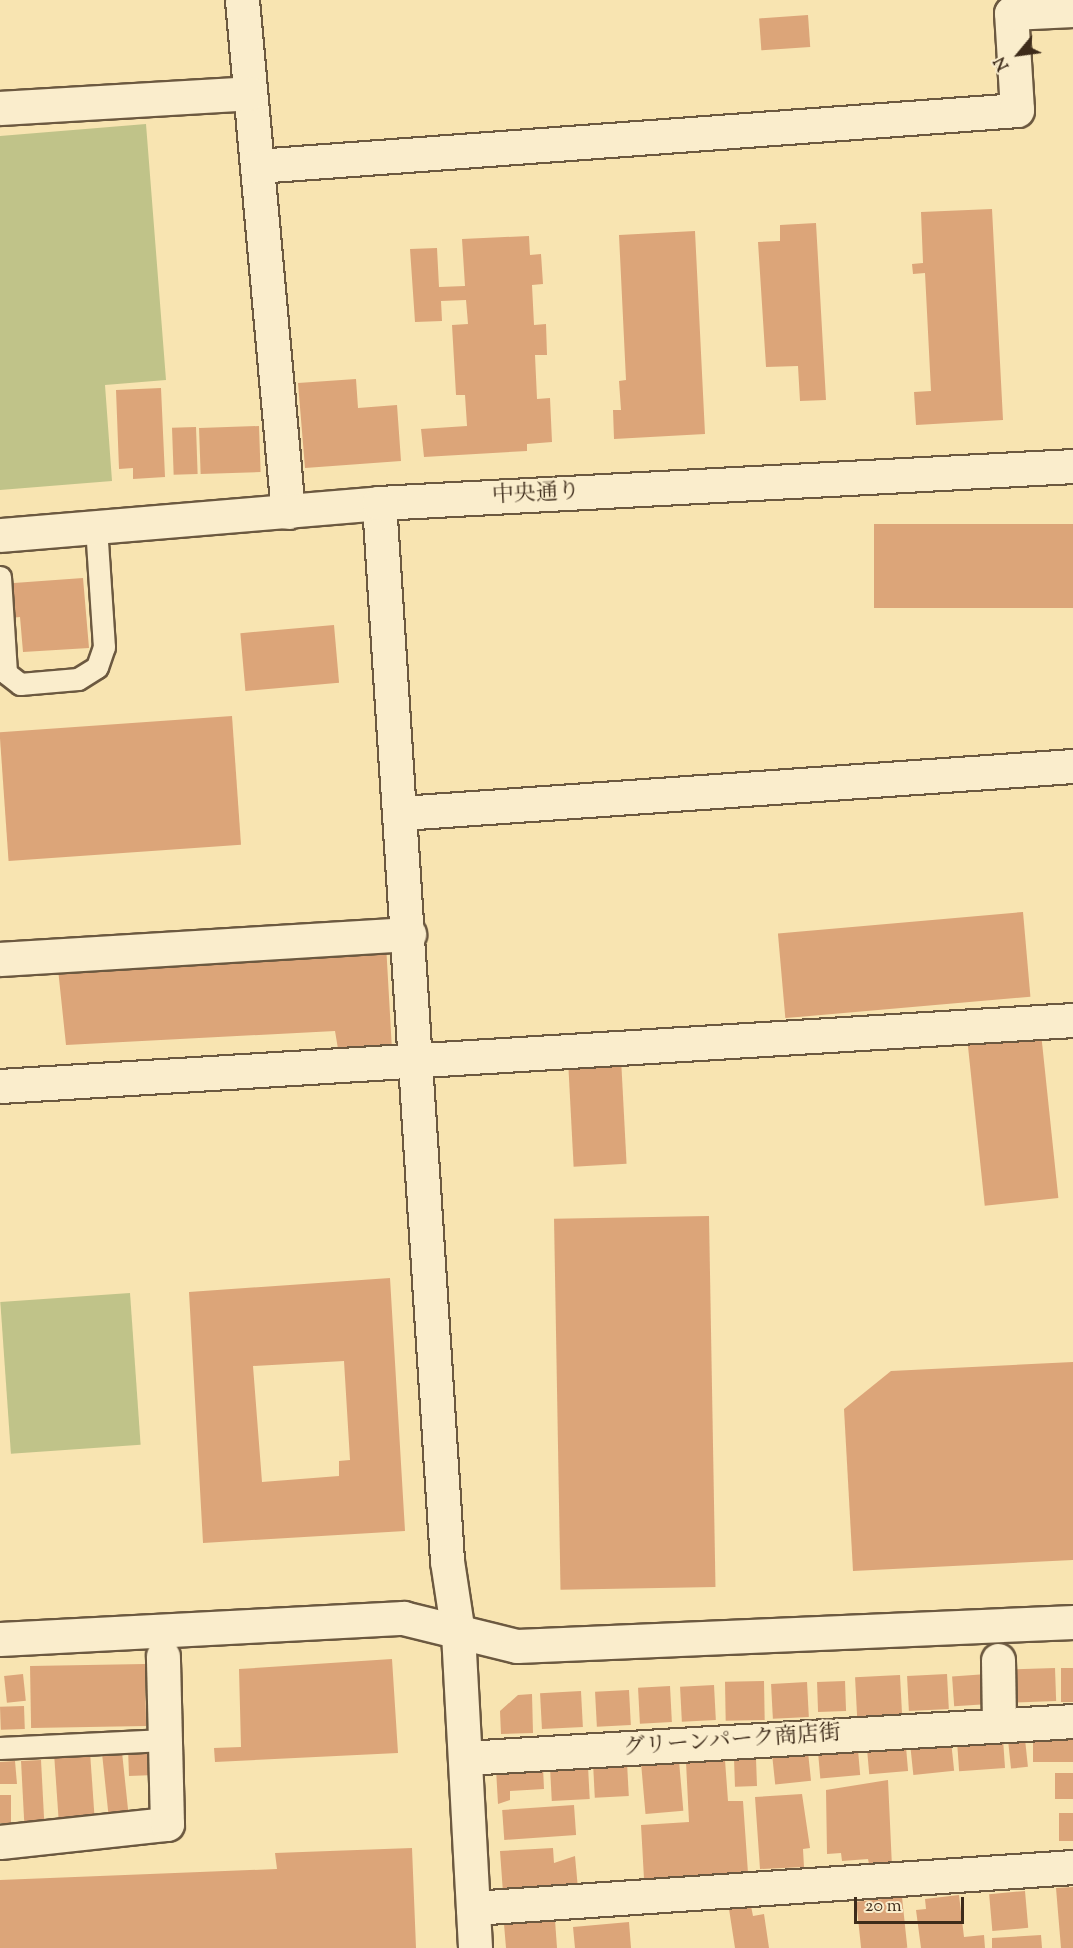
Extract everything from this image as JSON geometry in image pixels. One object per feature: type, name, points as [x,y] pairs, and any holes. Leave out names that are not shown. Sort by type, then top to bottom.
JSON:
[{"type":"street","points":[[242,0],[288,512]]},
{"type":"street","points":[[257,166],[1017,110],[1011,13],[1073,10]]},
{"type":"street","points":[[0,108],[250,93]]},
{"type":"street","name":"中央通り","points":[[0,535],[378,503],[1073,466]]},
{"type":"street","points":[[378,503],[402,813],[447,1561],[458,1633],[475,1948]]},
{"type":"street","points":[[402,813],[1073,766]]},
{"type":"street","points":[[0,959],[409,934]]},
{"type":"street","points":[[0,1086],[1073,1020]]},
{"type":"street","points":[[0,1640],[403,1618],[517,1646],[1073,1622]]},
{"type":"street","points":[[0,1842],[167,1824],[163,1656]]},
{"type":"street","points":[[998,1660],[999,1725]]},
{"type":"street","name":"グリーンパーク商店街","points":[[465,1758],[1073,1720]]},
{"type":"street","points":[[473,1908],[1073,1868]]},
{"type":"lane","points":[[0,577],[6,674],[20,684],[78,679],[97,667],[104,647],[96,528]]},
{"type":"lane","points":[[0,1748],[165,1740]]},
{"type":"green space","points":[[146,124],[166,380],[105,385],[112,481],[0,490],[0,136]]},
{"type":"green space","points":[[130,1293],[141,1445],[11,1454],[0,1302]]},
{"type":"building","points":[[808,15],[810,47],[761,50],[759,18]]},
{"type":"building","points":[[992,209],[1003,420],[916,425],[914,392],[931,391],[925,273],[913,274],[912,264],[923,263],[921,212]]},
{"type":"building","points":[[816,223],[826,400],[800,401],[798,366],[766,367],[758,242],[780,241],[780,225]]},
{"type":"building","points":[[695,231],[705,434],[614,439],[613,410],[621,410],[619,381],[626,380],[619,235]]},
{"type":"building","points":[[529,236],[530,255],[541,254],[543,284],[532,285],[534,325],[546,324],[547,355],[535,355],[537,399],[550,398],[552,442],[527,444],[527,451],[424,457],[421,429],[467,426],[465,395],[456,395],[452,325],[468,324],[466,300],[441,301],[442,321],[415,322],[410,249],[437,248],[439,287],[465,286],[462,239]]},
{"type":"building","points":[[356,379],[358,408],[397,405],[401,461],[305,468],[298,383]]},
{"type":"building","points":[[161,388],[165,477],[133,479],[133,468],[119,469],[116,390]]},
{"type":"building","points":[[259,426],[261,472],[201,474],[199,428]]},
{"type":"building","points":[[196,427],[198,474],[174,475],[172,428]]},
{"type":"building","points":[[874,524],[1073,524],[1073,608],[874,608]]},
{"type":"building","points":[[83,578],[89,648],[23,652],[20,617],[0,619],[0,584]]},
{"type":"building","points":[[334,625],[339,683],[245,691],[240,633]]},
{"type":"building","points":[[232,716],[241,845],[9,861],[0,732]]},
{"type":"building","points":[[1023,912],[1030,997],[785,1018],[778,933]]},
{"type":"building","points":[[386,944],[392,1050],[339,1055],[335,1031],[66,1045],[58,969]]},
{"type":"building","points":[[1041,1033],[1058,1198],[985,1206],[967,1041]]},
{"type":"building","points":[[621,1058],[627,1164],[574,1167],[568,1061]]},
{"type":"building","points":[[709,1216],[715,1587],[560,1590],[554,1219]]},
{"type":"building","points":[[390,1278],[405,1531],[203,1543],[189,1292]],"holes":[[[344,1361],[350,1460],[339,1461],[339,1476],[262,1482],[253,1366]]]},
{"type":"building","points":[[1073,1362],[1073,1560],[853,1571],[844,1409],[891,1371]]},
{"type":"building","points":[[392,1659],[398,1753],[215,1762],[214,1748],[241,1747],[239,1669]]},
{"type":"building","points":[[145,1664],[146,1726],[31,1728],[30,1666]]},
{"type":"building","points":[[1055,1668],[1056,1701],[1012,1703],[1011,1670]]},
{"type":"building","points":[[1061,1668],[1073,1668],[1073,1702],[1061,1702]]},
{"type":"building","points":[[23,1674],[26,1701],[7,1703],[4,1676]]},
{"type":"building","points":[[947,1674],[949,1709],[909,1711],[907,1676]]},
{"type":"building","points":[[987,1674],[989,1704],[954,1706],[952,1676]]},
{"type":"building","points":[[900,1675],[902,1714],[857,1716],[855,1677]]},
{"type":"building","points":[[764,1681],[765,1720],[726,1721],[725,1682]]},
{"type":"building","points":[[845,1681],[846,1711],[818,1712],[817,1682]]},
{"type":"building","points":[[807,1682],[809,1717],[773,1719],[771,1684]]},
{"type":"building","points":[[714,1685],[716,1720],[682,1722],[680,1687]]},
{"type":"building","points":[[670,1686],[672,1722],[640,1724],[638,1688]]},
{"type":"building","points":[[629,1690],[631,1725],[597,1727],[595,1692]]},
{"type":"building","points":[[581,1691],[583,1727],[542,1729],[540,1693]]},
{"type":"building","points":[[532,1694],[533,1733],[501,1734],[500,1711],[518,1695]]},
{"type":"building","points":[[24,1706],[25,1729],[1,1730],[0,1707]]},
{"type":"building","points":[[1003,1739],[1005,1768],[959,1771],[957,1742]]},
{"type":"building","points":[[1025,1739],[1028,1767],[1011,1769],[1008,1741]]},
{"type":"building","points":[[1033,1740],[1073,1740],[1073,1762],[1033,1762]]},
{"type":"building","points":[[951,1741],[954,1771],[913,1775],[910,1745]]},
{"type":"building","points":[[154,1747],[155,1775],[129,1776],[128,1748]]},
{"type":"building","points":[[906,1747],[908,1771],[869,1774],[867,1750]]},
{"type":"building","points":[[858,1750],[860,1775],[820,1778],[818,1753]]},
{"type":"building","points":[[90,1752],[95,1817],[59,1819],[54,1755]]},
{"type":"building","points":[[122,1752],[128,1814],[109,1816],[102,1754]]},
{"type":"building","points":[[808,1752],[811,1781],[775,1785],[772,1756]]},
{"type":"building","points":[[756,1758],[757,1786],[735,1787],[734,1759]]},
{"type":"building","points":[[41,1760],[44,1821],[24,1822],[21,1761]]},
{"type":"building","points":[[725,1760],[728,1801],[743,1801],[748,1873],[644,1879],[641,1825],[689,1822],[686,1762]]},
{"type":"building","points":[[15,1761],[17,1784],[0,1784],[0,1762]]},
{"type":"building","points":[[679,1761],[683,1811],[646,1814],[641,1764]]},
{"type":"building","points":[[627,1762],[629,1796],[595,1798],[593,1764]]},
{"type":"building","points":[[588,1766],[590,1799],[552,1801],[550,1768]]},
{"type":"building","points":[[543,1767],[544,1789],[510,1791],[510,1800],[498,1804],[496,1769]]},
{"type":"building","points":[[1055,1773],[1073,1773],[1073,1799],[1055,1799]]},
{"type":"building","points":[[888,1780],[892,1867],[870,1869],[868,1859],[842,1861],[841,1853],[827,1854],[826,1790]]},
{"type":"building","points":[[802,1794],[810,1848],[803,1849],[804,1867],[760,1869],[755,1797]]},
{"type":"building","points":[[0,1795],[11,1795],[11,1823],[0,1823]]},
{"type":"building","points":[[574,1805],[576,1835],[504,1840],[502,1810]]},
{"type":"building","points":[[1059,1813],[1073,1813],[1073,1841],[1059,1841]]},
{"type":"building","points":[[412,1848],[416,1948],[0,1948],[0,1880],[277,1869],[275,1853]]},
{"type":"building","points":[[553,1848],[554,1863],[575,1856],[578,1889],[503,1893],[500,1851]]},
{"type":"building","points":[[1073,1887],[1073,1948],[1061,1948],[1056,1888]]},
{"type":"building","points":[[1025,1891],[1028,1928],[992,1931],[989,1894]]},
{"type":"building","points":[[959,1895],[964,1937],[984,1935],[985,1948],[921,1948],[916,1910],[926,1909],[925,1899]]},
{"type":"building","points":[[902,1897],[907,1948],[861,1948],[856,1902]]},
{"type":"building","points":[[751,1906],[753,1916],[764,1914],[769,1948],[735,1948],[729,1909]]},
{"type":"building","points":[[555,1920],[557,1948],[506,1948],[504,1924]]},
{"type":"building","points":[[629,1922],[631,1948],[575,1948],[573,1927]]},
{"type":"building","points":[[1041,1935],[1042,1948],[992,1948],[992,1938]]}]
